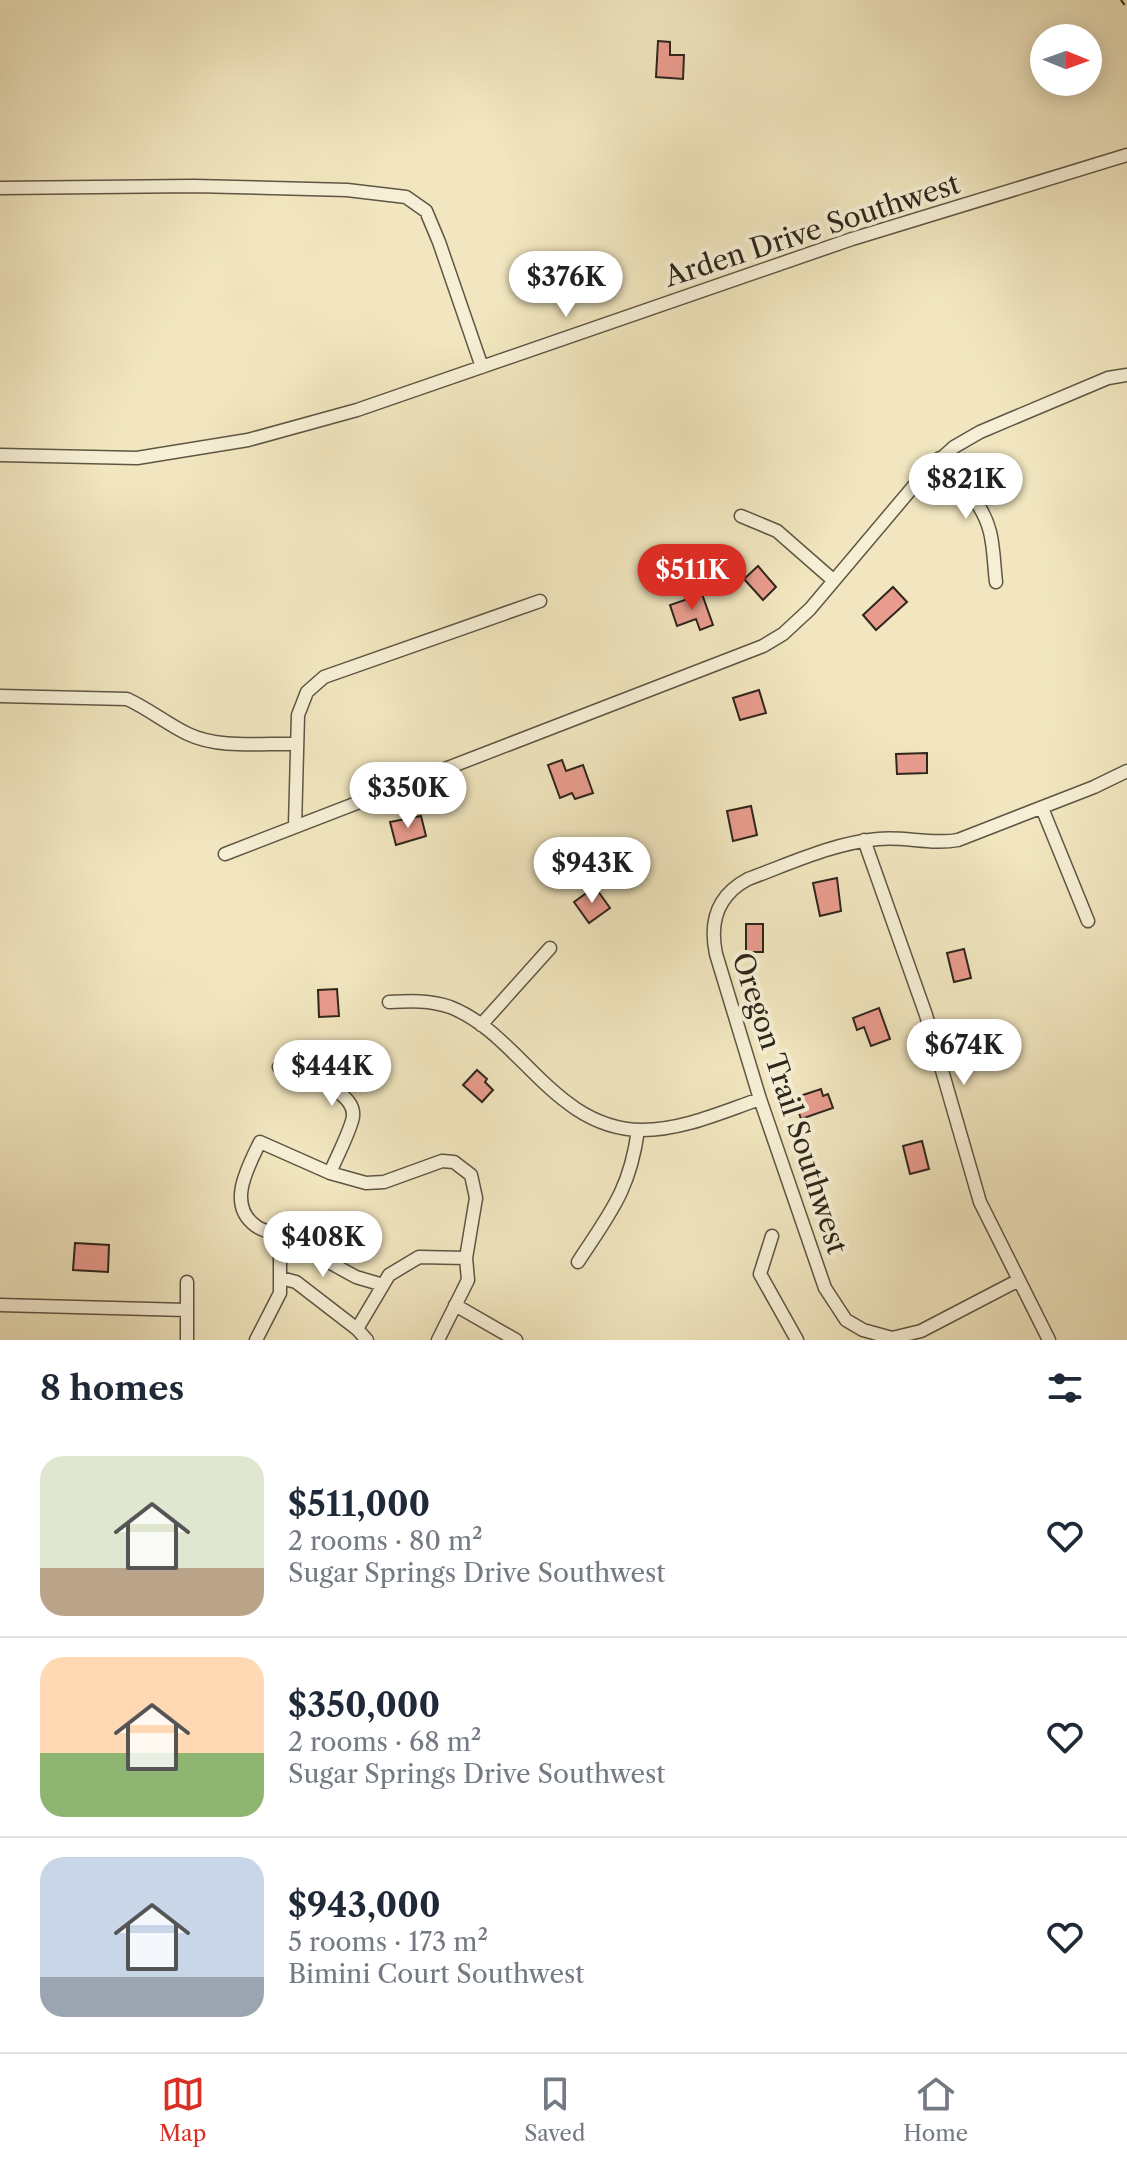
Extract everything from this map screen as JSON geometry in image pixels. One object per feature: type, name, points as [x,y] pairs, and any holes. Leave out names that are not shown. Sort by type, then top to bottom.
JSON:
[{"type":"street","name":"Arden Drive Southwest","points":[[0,455],[137,458],[248,440],[343,414],[852,239],[1127,155]]},
{"type":"street","points":[[0,188],[194,186],[347,190],[406,197],[426,211],[482,367]]},
{"type":"street","points":[[225,854],[739,657],[783,634],[810,609],[940,458],[964,439],[1108,378],[1127,375]]},
{"type":"street","points":[[940,458],[970,493],[986,519],[996,582]]},
{"type":"street","points":[[741,516],[777,531],[833,580]]},
{"type":"street","points":[[295,826],[298,715],[307,692],[324,677],[540,601]]},
{"type":"street","points":[[0,696],[127,699],[208,742],[296,744]]},
{"type":"street","name":"Oregon Trail Southwest","points":[[1019,1280],[921,1331],[892,1338],[863,1330],[846,1320],[825,1288],[760,1099],[716,954],[712,937],[715,915],[721,901],[734,886],[838,847],[881,838],[936,842],[958,840],[1127,771]]},
{"type":"street","points":[[1042,808],[1088,921]]},
{"type":"street","points":[[864,840],[926,1015],[974,1185],[1000,1246],[1049,1340]]},
{"type":"street","points":[[481,1025],[550,948]]},
{"type":"street","points":[[389,1002],[434,1003],[450,1007],[481,1025],[565,1102],[600,1119],[638,1130],[684,1125],[760,1099]]},
{"type":"street","points":[[279,1067],[341,1092],[354,1108],[353,1119],[330,1173]]},
{"type":"street","points":[[578,1262],[625,1187],[633,1165],[638,1130]]},
{"type":"street","points":[[383,1285],[356,1277],[280,1235],[257,1228],[245,1215],[241,1203],[244,1178],[260,1142],[330,1173],[366,1183],[384,1182],[442,1161],[454,1162],[471,1175],[476,1198],[466,1258],[468,1280],[438,1340]]},
{"type":"street","points":[[256,1340],[280,1293],[280,1235]]},
{"type":"street","points":[[772,1236],[760,1274],[797,1340]]},
{"type":"street","points":[[357,1329],[389,1275],[419,1257],[466,1258]]},
{"type":"street","points":[[281,1278],[296,1282],[367,1340]]},
{"type":"street","points":[[187,1282],[187,1340]]},
{"type":"street","points":[[0,1305],[187,1310]]},
{"type":"street","points":[[455,1305],[516,1340]]},
{"type":"path","points":[[1121,0],[1127,8]]},
{"type":"building","points":[[658,41],[670,42],[670,55],[684,55],[683,79],[656,77]]},
{"type":"building","points":[[758,566],[776,587],[763,600],[744,579]]},
{"type":"building","points":[[893,587],[907,602],[876,630],[863,615]]},
{"type":"building","points":[[702,594],[713,625],[700,630],[696,619],[677,626],[670,605]]},
{"type":"building","points":[[759,690],[766,713],[740,720],[733,698]]},
{"type":"building","points":[[927,753],[927,773],[897,774],[896,754]]},
{"type":"building","points":[[562,760],[566,771],[583,765],[593,793],[575,799],[572,793],[560,798],[548,765]]},
{"type":"building","points":[[751,806],[757,835],[733,841],[727,811]]},
{"type":"building","points":[[421,816],[426,836],[396,845],[390,822]]},
{"type":"building","points":[[837,878],[841,911],[820,916],[813,883]]},
{"type":"building","points":[[595,887],[610,908],[589,923],[574,902]]},
{"type":"building","points":[[746,924],[763,924],[763,952],[746,952]]},
{"type":"building","points":[[964,949],[971,978],[954,982],[947,953]]},
{"type":"building","points":[[337,989],[339,1016],[319,1017],[318,990]]},
{"type":"building","points":[[879,1008],[890,1039],[871,1046],[864,1027],[857,1030],[853,1018]]},
{"type":"building","points":[[477,1070],[493,1090],[482,1102],[463,1085]]},
{"type":"building","points":[[821,1089],[823,1096],[828,1094],[833,1108],[801,1119],[794,1098]]},
{"type":"building","points":[[922,1141],[929,1169],[910,1174],[903,1146]]},
{"type":"building","points":[[75,1243],[109,1245],[108,1272],[73,1270]]}]
